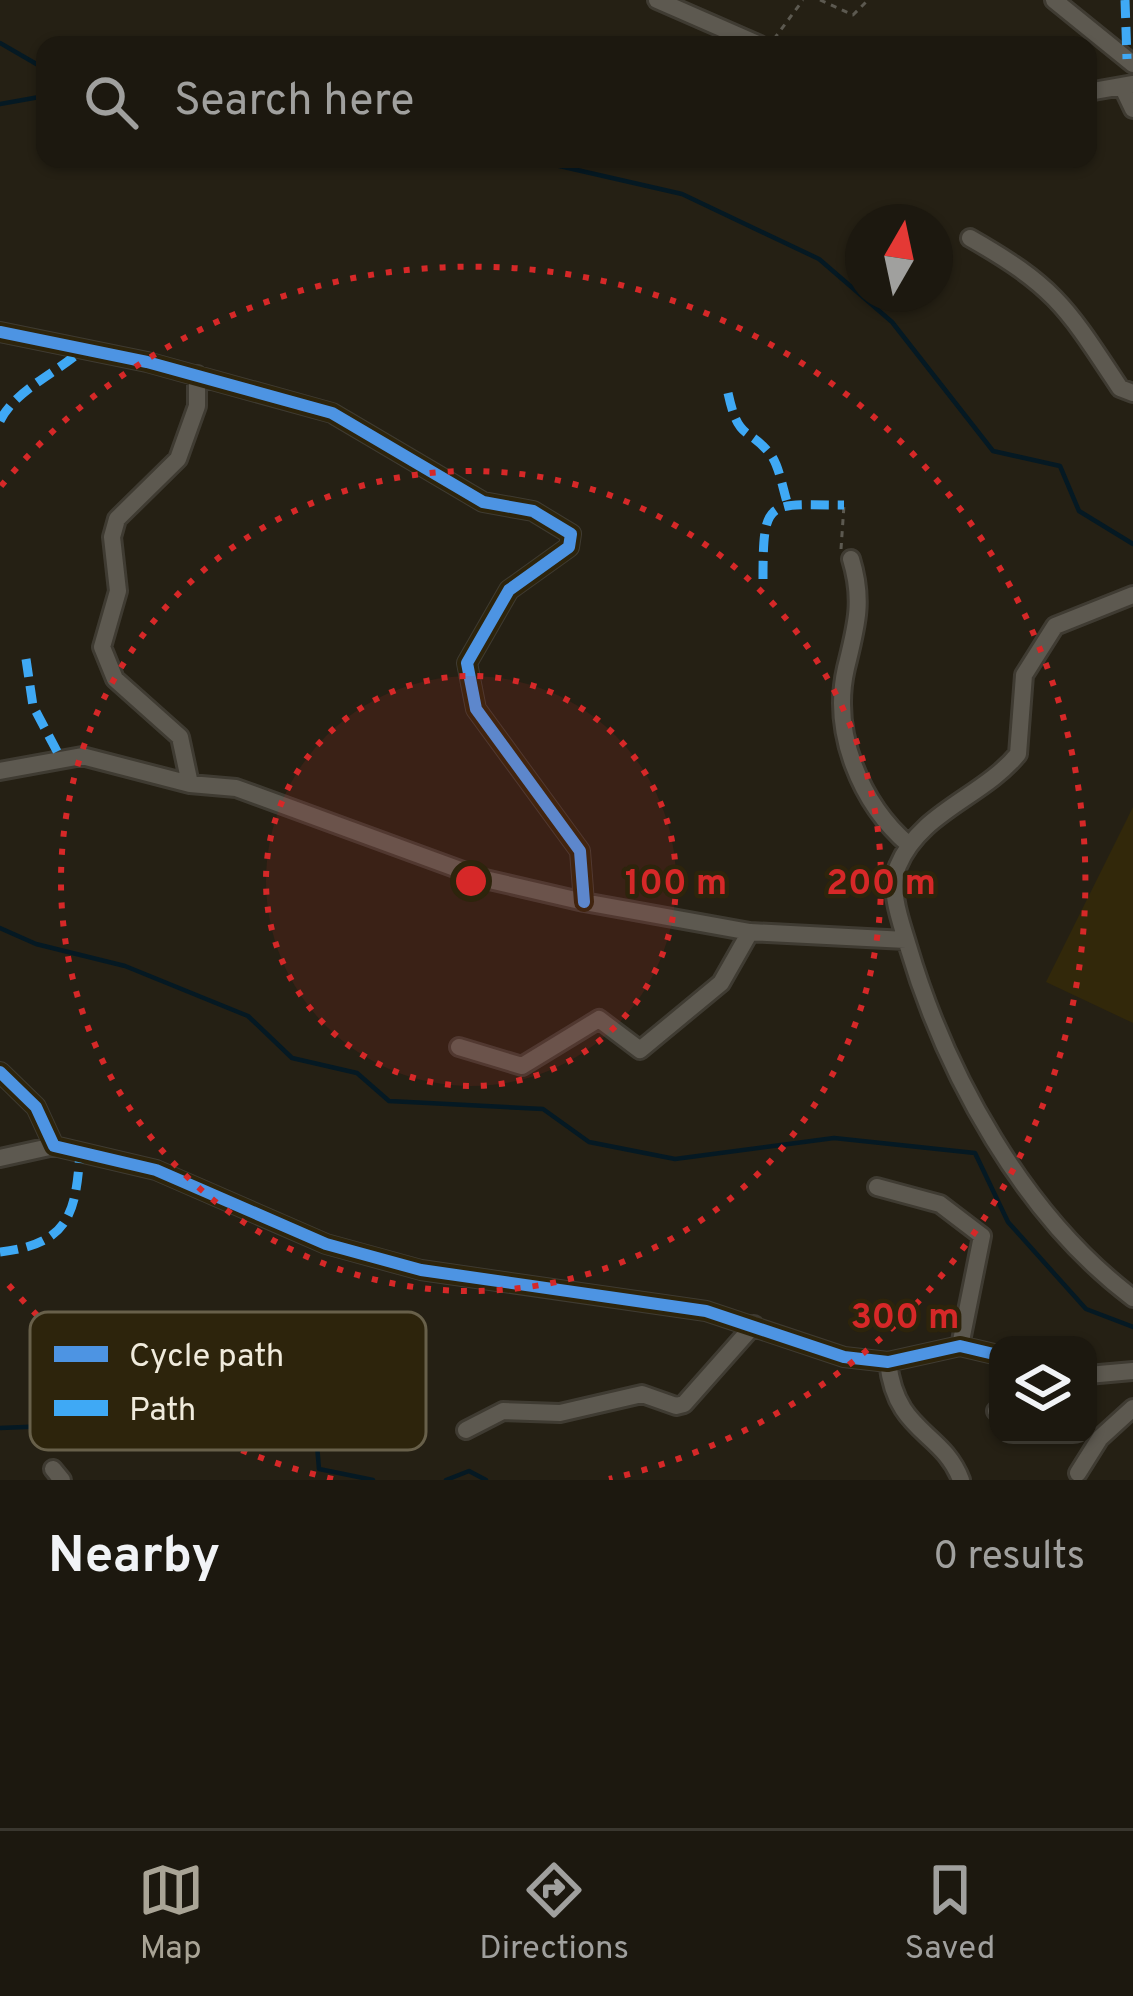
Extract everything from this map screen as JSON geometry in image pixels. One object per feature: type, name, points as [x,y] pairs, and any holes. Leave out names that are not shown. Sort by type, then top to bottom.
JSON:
[{"type":"street","points":[[657,0],[739,36]]},
{"type":"street","points":[[1054,0],[1133,64]]},
{"type":"street","points":[[1097,91],[1128,86],[1133,109]]},
{"type":"street","points":[[970,238],[1030,273],[1058,298],[1099,350],[1120,388],[1133,393]]},
{"type":"street","points":[[0,332],[197,375],[332,413],[483,502],[533,511],[571,534],[568,547],[509,590],[467,663],[476,709],[580,851],[584,902]]},
{"type":"street","points":[[190,784],[180,737],[115,679],[102,647],[118,591],[112,536],[117,519],[178,459],[197,406],[197,375]]},
{"type":"street","points":[[850,559],[860,590],[843,699],[853,765],[868,803],[909,845]]},
{"type":"street","points":[[1133,595],[1055,626],[1024,676],[1018,754],[909,845],[893,886],[931,1024],[959,1084],[1053,1220],[1133,1298]]},
{"type":"street","points":[[0,770],[82,756],[190,784],[236,788],[485,879],[584,902],[749,932],[906,940]]},
{"type":"street","points":[[459,1047],[522,1066],[599,1019],[640,1050],[721,983],[749,932]]},
{"type":"street","points":[[0,1072],[36,1107],[54,1146]]},
{"type":"street","points":[[0,1158],[54,1146],[155,1170],[371,1258],[503,1284],[668,1304],[754,1325],[844,1358],[888,1362],[960,1346],[989,1353]]},
{"type":"street","points":[[878,1187],[940,1204],[982,1236],[960,1346]]},
{"type":"street","points":[[466,1430],[503,1411],[560,1413],[642,1394],[676,1406],[684,1404],[754,1325]]},
{"type":"street","points":[[888,1362],[900,1409],[959,1473],[941,1480]]},
{"type":"street","points":[[1097,1374],[1133,1371]]},
{"type":"street","points":[[1078,1473],[1100,1438],[1133,1408]]},
{"type":"path","points":[[777,36],[803,0]]},
{"type":"path","points":[[820,0],[853,15],[868,0]]},
{"type":"path","points":[[844,505],[841,549],[850,559]]},
{"type":"shaded area","points":[[1133,807],[1133,1023],[1046,982]]},
{"type":"waterway","points":[[0,43],[36,64]]},
{"type":"waterway","points":[[0,104],[36,98]]},
{"type":"waterway","points":[[568,168],[682,194],[819,259],[892,322],[993,451],[1060,466],[1079,511],[1133,544]]},
{"type":"waterway","points":[[0,928],[36,944],[125,966],[248,1016],[292,1058],[357,1073],[389,1101],[543,1109],[589,1142],[675,1159],[834,1138],[975,1153],[1008,1222],[1086,1309],[1133,1327]]},
{"type":"waterway","points":[[0,1428],[30,1427]]},
{"type":"waterway","points":[[317,1450],[319,1469],[373,1480]]},
{"type":"waterway","points":[[446,1480],[469,1471],[486,1480]]},
{"type":"marked path","points":[[1125,0],[1127,59]]},
{"type":"marked path","points":[[0,421],[26,391],[83,349]]},
{"type":"marked path","points":[[728,393],[740,427],[774,460],[787,502]]},
{"type":"marked path","points":[[763,579],[765,532],[775,511],[799,505],[844,505]]},
{"type":"marked path","points":[[26,659],[33,706],[60,757]]},
{"type":"marked path","points":[[0,1252],[41,1242],[64,1222],[76,1192],[80,1151]]},
{"type":"cycle path","points":[[0,332],[147,362],[332,413],[483,502],[533,511],[571,534],[569,547],[509,590],[467,663],[476,709],[580,851],[584,902]]},
{"type":"cycle path","points":[[0,1072],[36,1107],[54,1146],[156,1170],[326,1244],[421,1270],[706,1311],[844,1357],[888,1362],[960,1346],[989,1353]]}]
